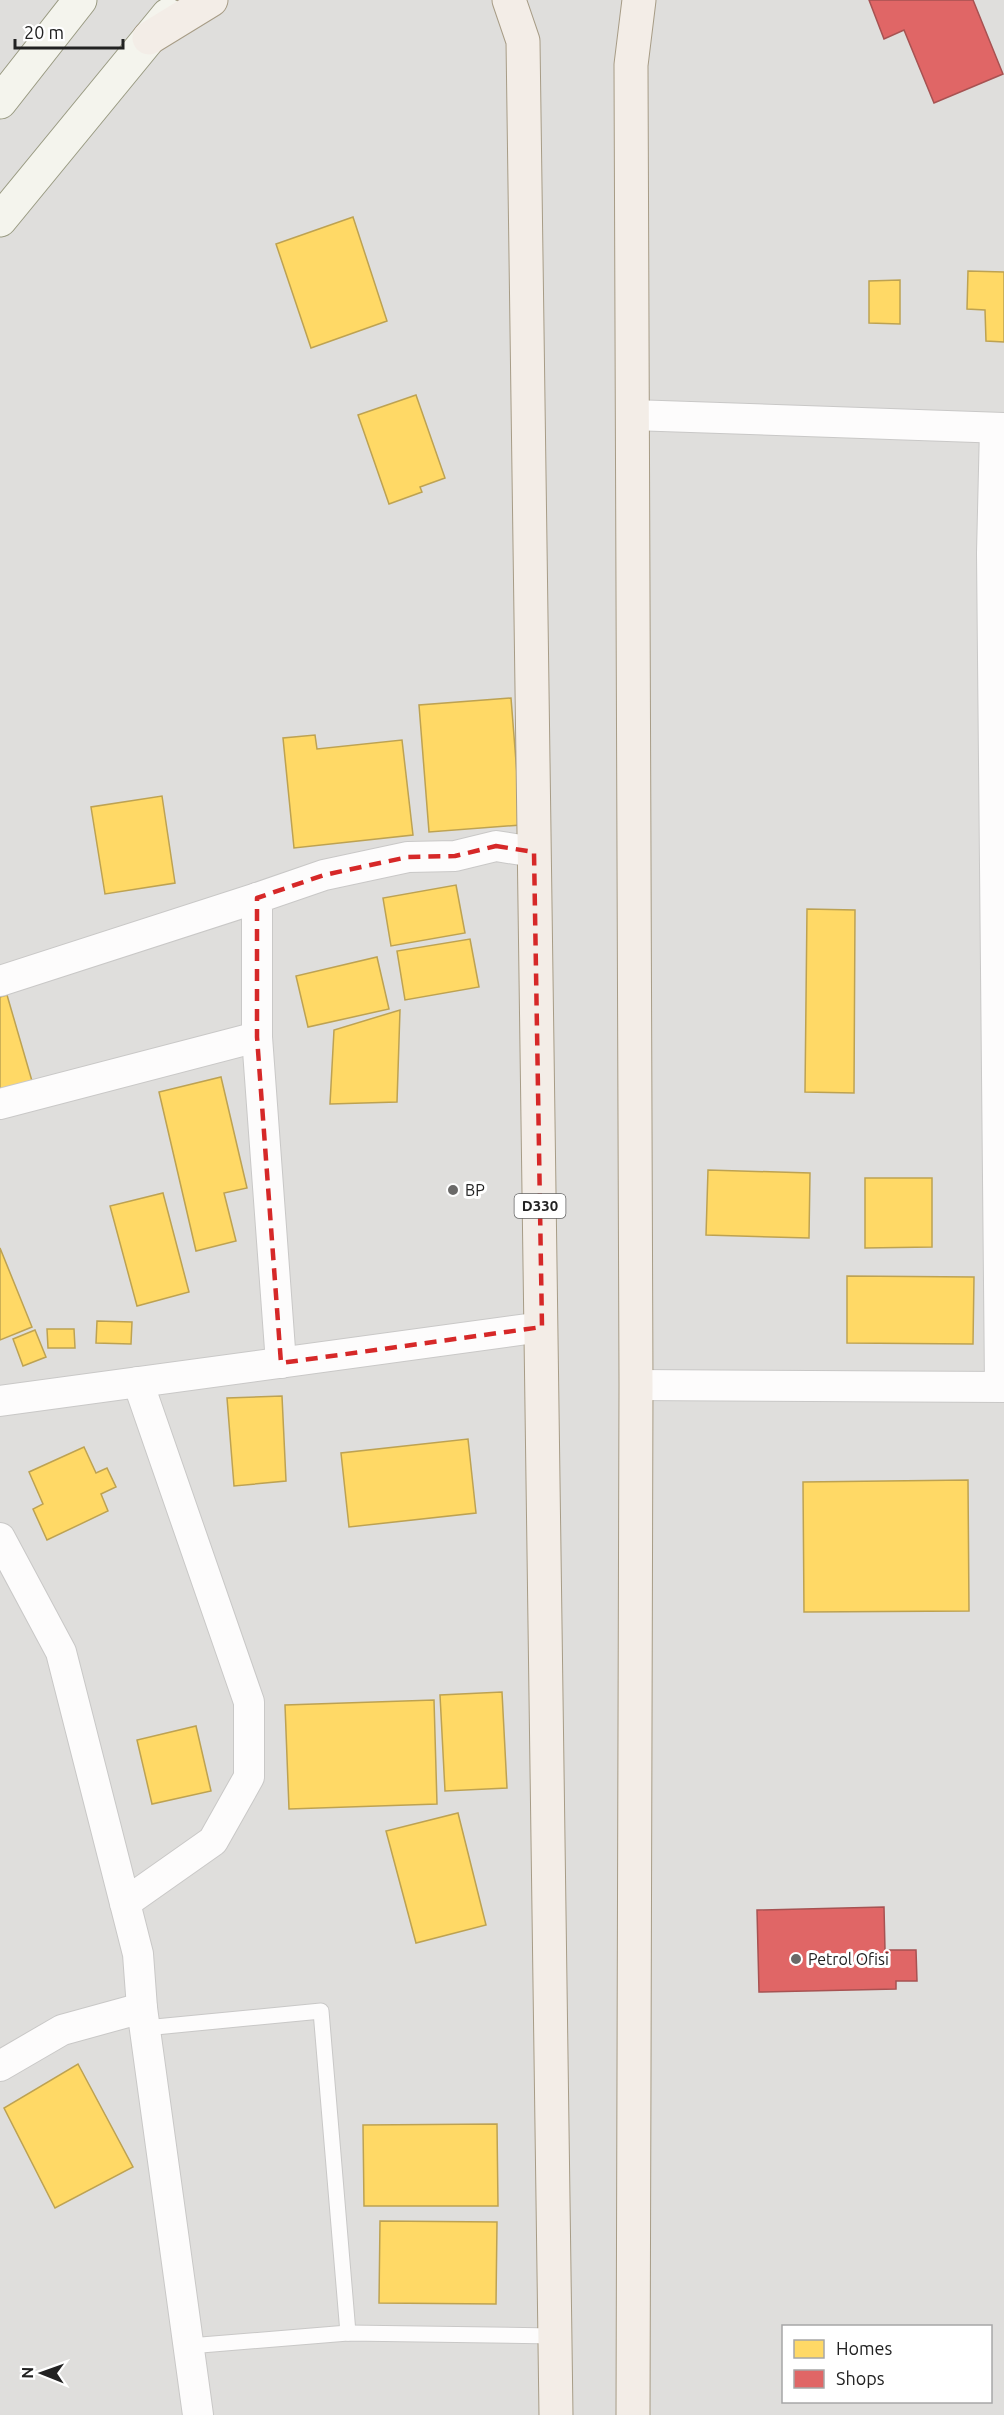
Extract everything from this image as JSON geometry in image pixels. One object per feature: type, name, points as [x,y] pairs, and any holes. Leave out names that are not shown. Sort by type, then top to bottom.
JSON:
[{"type":"main road","points":[[0,102],[80,0]]},
{"type":"main road","points":[[0,220],[180,0]]},
{"type":"main road","points":[[149,38],[211,0]]},
{"type":"main road","points":[[497,0],[523,41]]},
{"type":"main road","name":"D330","points":[[509,0],[523,41],[556,2415]]},
{"type":"main road","points":[[633,2415],[636,1385],[631,65],[639,0]]},
{"type":"street","points":[[632,415],[999,428],[1002,1386],[636,1385]]},
{"type":"street","points":[[0,981],[324,876],[408,857],[455,856],[496,846],[534,852]]},
{"type":"street","points":[[257,898],[257,1037],[281,1363]]},
{"type":"street","points":[[0,1104],[257,1037]]},
{"type":"street","points":[[0,1401],[542,1327]]},
{"type":"street","points":[[125,1903],[213,1841],[249,1777],[249,1702],[138,1382]]},
{"type":"street","points":[[0,1538],[62,1652],[138,1954],[144,2018],[198,2415]]},
{"type":"street","points":[[0,2066],[62,2030],[144,2018]]},
{"type":"lane","points":[[144,2018],[321,2011],[348,2333]]},
{"type":"lane","points":[[189,2346],[348,2333],[555,2336]]},
{"type":"highlighted area","points":[[496,846],[534,852],[542,1327],[281,1363],[257,1037],[257,898],[324,875],[408,857],[455,856]]},
{"type":"shaded area","points":[[0,0],[1004,0],[1004,2415],[0,2415]]},
{"type":"building: Homes","points":[[353,217],[387,321],[311,348],[276,244]]},
{"type":"building: Homes","points":[[968,271],[1004,272],[1004,342],[986,341],[985,310],[967,309]]},
{"type":"building: Homes","points":[[900,280],[900,324],[869,323],[869,281]]},
{"type":"building: Homes","points":[[416,395],[445,478],[420,487],[422,492],[389,504],[358,415]]},
{"type":"building: Homes","points":[[511,698],[521,825],[429,832],[419,705]]},
{"type":"building: Homes","points":[[315,735],[317,749],[402,740],[413,835],[294,848],[283,738]]},
{"type":"building: Homes","points":[[162,796],[175,883],[105,894],[91,807]]},
{"type":"building: Homes","points":[[456,885],[465,933],[391,946],[383,898]]},
{"type":"building: Homes","points":[[807,909],[855,910],[854,1093],[805,1092]]},
{"type":"building: Homes","points":[[470,939],[479,987],[405,1000],[397,951]]},
{"type":"building: Homes","points":[[377,957],[389,1009],[308,1027],[296,976]]},
{"type":"building: Homes","points":[[7,995],[32,1081],[0,1090],[0,997]]},
{"type":"building: Homes","points":[[400,1010],[397,1102],[330,1104],[334,1030]]},
{"type":"building: Homes","points":[[221,1077],[247,1188],[224,1193],[236,1241],[196,1251],[159,1092]]},
{"type":"building: Homes","points":[[708,1170],[810,1173],[809,1238],[706,1235]]},
{"type":"building: Homes","points":[[865,1178],[932,1178],[932,1247],[865,1248]]},
{"type":"building: Homes","points":[[163,1193],[189,1292],[137,1306],[110,1206]]},
{"type":"building: Homes","points":[[0,1248],[32,1327],[0,1340]]},
{"type":"building: Homes","points":[[847,1276],[974,1277],[973,1344],[847,1343]]},
{"type":"building: Homes","points":[[97,1321],[132,1322],[131,1344],[96,1343]]},
{"type":"building: Homes","points":[[47,1329],[74,1329],[75,1348],[48,1348]]},
{"type":"building: Homes","points":[[35,1330],[46,1357],[23,1366],[13,1339]]},
{"type":"building: Homes","points":[[282,1396],[286,1481],[234,1486],[227,1398]]},
{"type":"building: Homes","points":[[468,1439],[476,1513],[349,1527],[341,1453]]},
{"type":"building: Homes","points":[[84,1447],[96,1473],[107,1468],[116,1487],[101,1494],[108,1511],[47,1540],[33,1509],[43,1504],[29,1472]]},
{"type":"building: Homes","points":[[968,1480],[969,1611],[804,1612],[803,1482]]},
{"type":"building: Homes","points":[[502,1692],[507,1788],[445,1791],[440,1695]]},
{"type":"building: Homes","points":[[434,1700],[437,1804],[289,1809],[285,1705]]},
{"type":"building: Homes","points":[[196,1726],[211,1791],[152,1804],[137,1740]]},
{"type":"building: Homes","points":[[458,1813],[486,1925],[416,1943],[386,1831]]},
{"type":"building: Homes","points":[[78,2064],[133,2167],[55,2208],[4,2108]]},
{"type":"building: Homes","points":[[497,2124],[498,2206],[364,2206],[363,2125]]},
{"type":"building: Homes","points":[[380,2221],[497,2222],[496,2304],[379,2303]]},
{"type":"building: Shops","points":[[869,0],[973,0],[1003,74],[934,103],[904,30],[884,39]]},
{"type":"building: Shops","points":[[884,1907],[885,1950],[916,1950],[917,1981],[896,1981],[896,1989],[759,1992],[757,1910]]},
{"type":"place","name":"BP","points":[[453,1190]]},
{"type":"place","name":"Petrol Ofisi","points":[[796,1959]]}]
